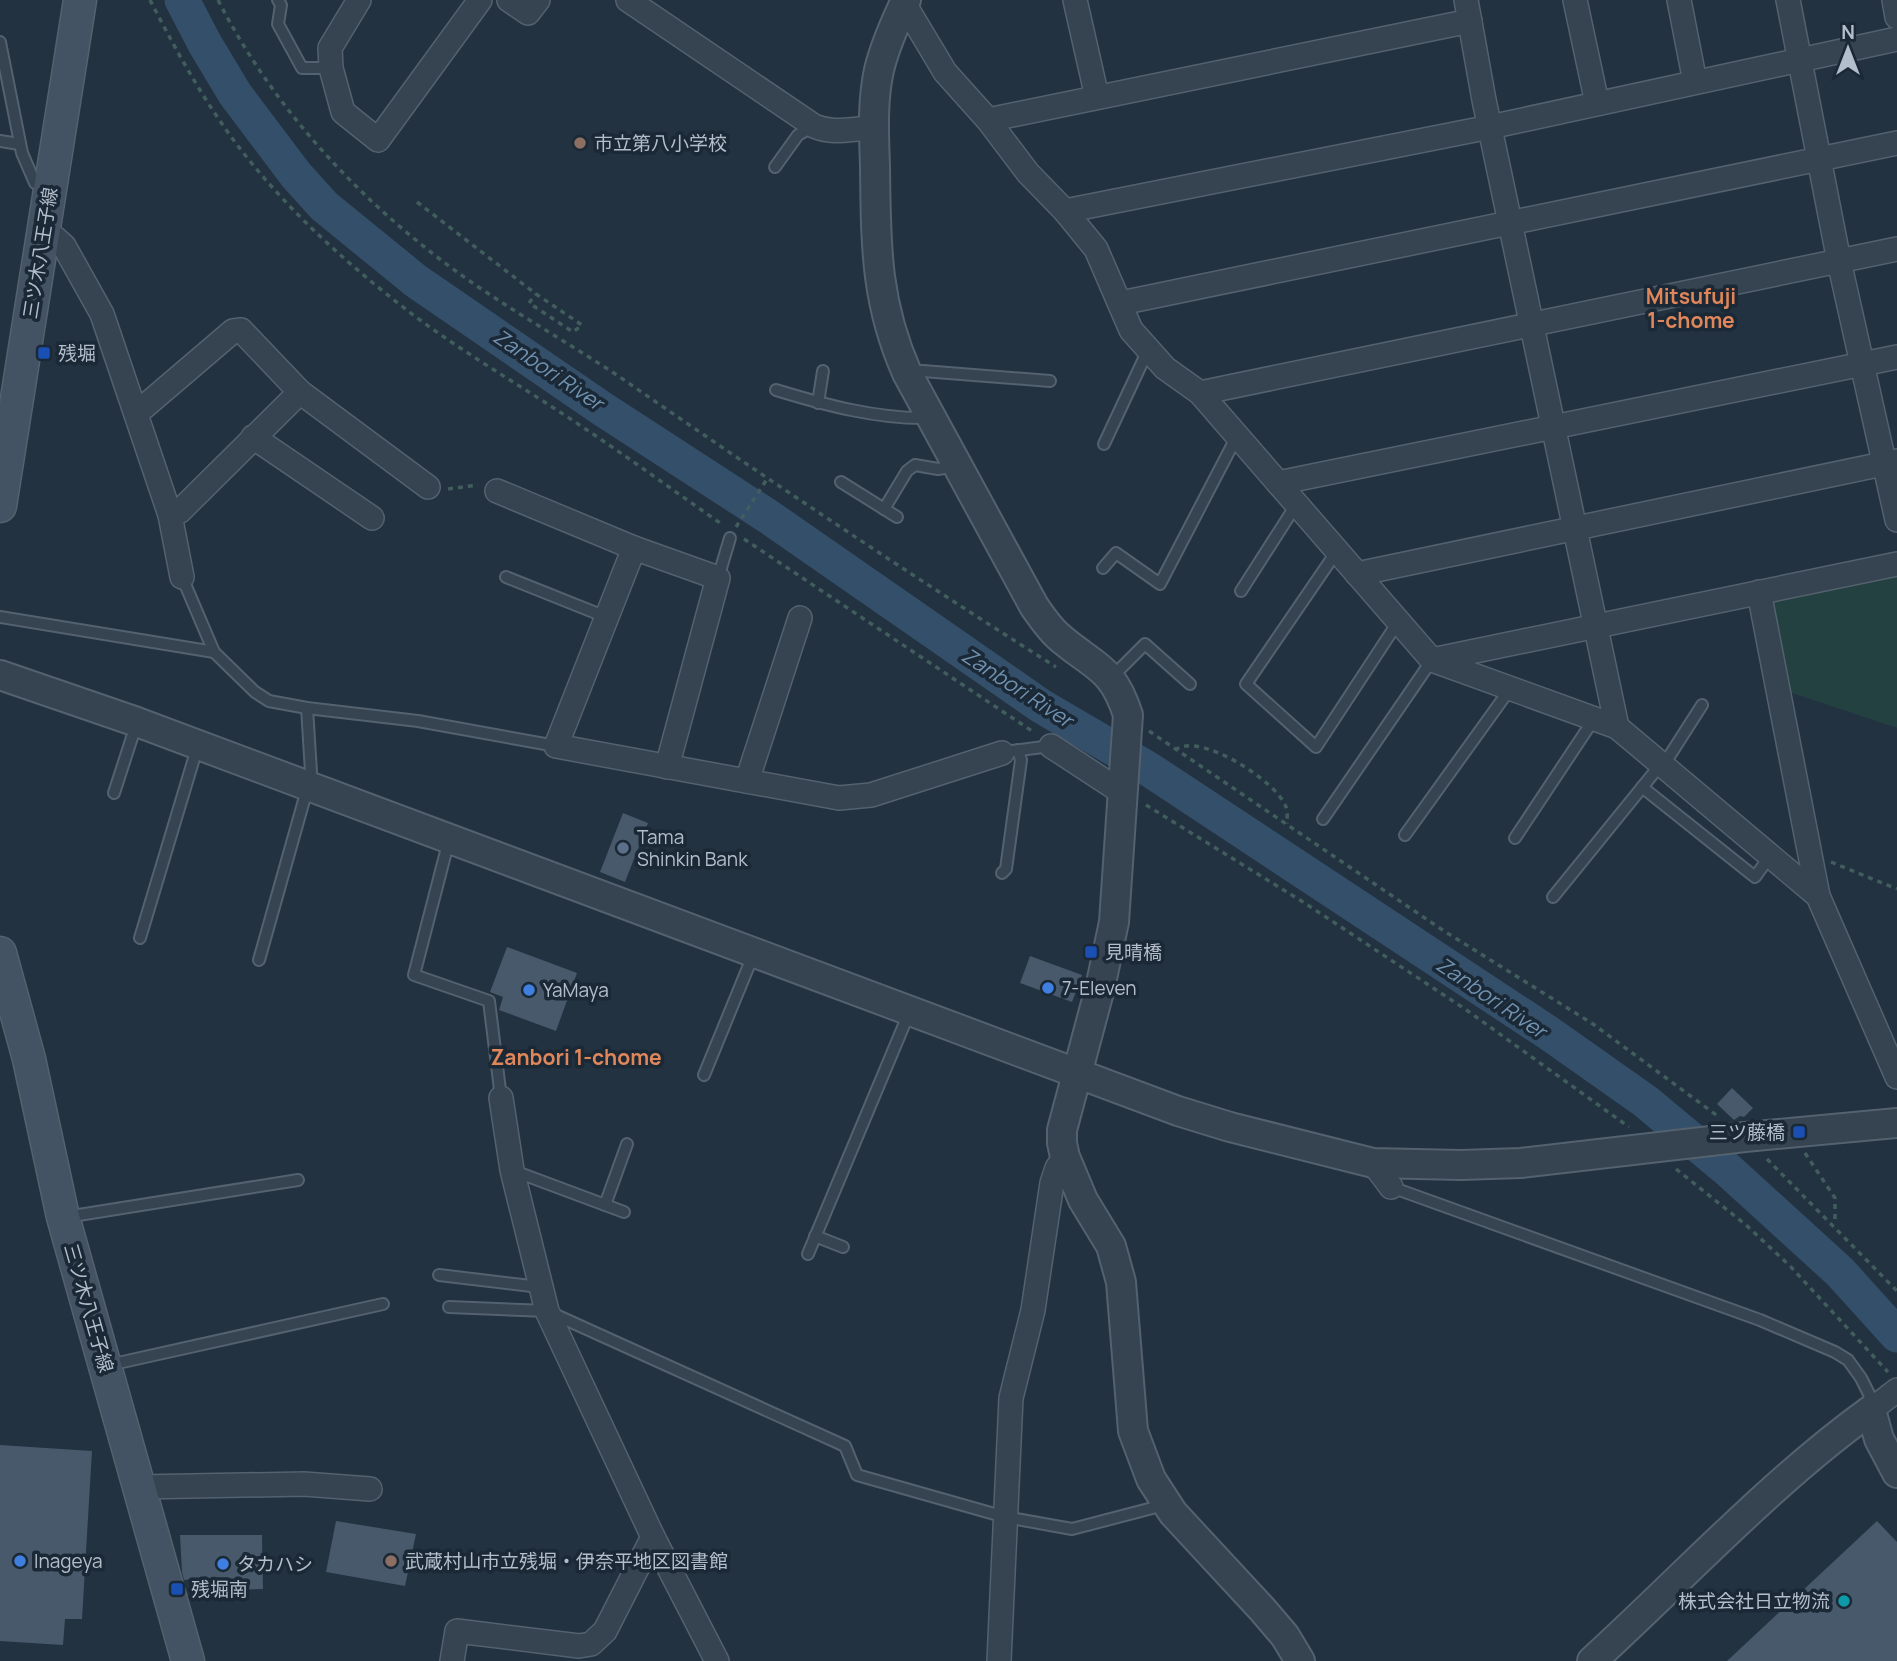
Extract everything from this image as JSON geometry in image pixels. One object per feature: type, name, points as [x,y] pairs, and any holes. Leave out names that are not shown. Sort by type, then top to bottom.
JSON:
[{"type":"main road","name":"三ツ木八王子線","points":[[0,506],[80,0]]},
{"type":"main road","name":"三ツ木八王子線","points":[[0,953],[29,1059],[63,1217],[188,1661]]},
{"type":"street","points":[[359,0],[330,48],[331,68],[343,112],[378,140],[480,0]]},
{"type":"street","points":[[509,0],[528,13],[538,0]]},
{"type":"street","points":[[628,0],[814,126],[838,132],[874,128]]},
{"type":"street","points":[[1575,0],[1597,103]]},
{"type":"street","points":[[1679,0],[1695,82]]},
{"type":"street","points":[[1788,0],[1862,365],[1891,462],[1897,520]]},
{"type":"street","points":[[1894,0],[1897,17]]},
{"type":"street","points":[[904,1],[946,72],[988,120],[1028,173],[1065,211],[1096,249],[1121,303],[1130,330],[1165,368],[1200,393],[1432,660],[1617,727],[1818,896]]},
{"type":"street","points":[[904,1],[886,42],[878,72],[874,128],[876,254],[879,281],[892,335],[907,373],[1034,606],[1059,637],[1103,669],[1111,678],[1140,728],[1129,794],[1114,922],[1100,988],[1062,1130],[1065,1157],[1083,1200],[1111,1246],[1121,1282],[1133,1431],[1146,1469],[1167,1504],[1255,1600],[1300,1661]]},
{"type":"street","points":[[1080,1],[1097,97]]},
{"type":"street","points":[[988,120],[1468,10],[1490,127],[1617,727]]},
{"type":"street","points":[[1065,211],[1490,127],[1897,39]]},
{"type":"street","points":[[1121,303],[1897,143]]},
{"type":"street","points":[[43,235],[55,238],[64,246],[102,314],[170,515],[182,577]]},
{"type":"street","points":[[1200,393],[1897,249]]},
{"type":"street","points":[[135,409],[144,407],[233,331],[240,330],[300,392],[428,487]]},
{"type":"street","points":[[1278,483],[1897,357]]},
{"type":"street","points":[[170,515],[180,511],[300,392]]},
{"type":"street","points":[[253,437],[372,518]]},
{"type":"street","points":[[1357,574],[1891,462]]},
{"type":"street","points":[[497,491],[634,548],[718,578],[667,767]]},
{"type":"street","points":[[634,548],[556,746],[839,798],[871,795],[1010,752]]},
{"type":"street","points":[[1432,660],[1897,564]]},
{"type":"street","points":[[1759,592],[1818,896],[1897,1077]]},
{"type":"street","points":[[747,781],[800,618]]},
{"type":"street","points":[[0,675],[137,722],[1077,1073],[1230,1127],[1373,1163],[1521,1163],[1745,1137],[1897,1123]]},
{"type":"street","points":[[1051,746],[1129,794]]},
{"type":"street","points":[[501,1098],[512,1170],[547,1311],[653,1537],[717,1661]]},
{"type":"street","points":[[999,1661],[1011,1398],[1033,1310],[1052,1183],[1056,1168],[1065,1157]]},
{"type":"street","points":[[1373,1163],[1391,1187]]},
{"type":"street","points":[[1592,1661],[1771,1491],[1871,1410],[1896,1385]]},
{"type":"street","points":[[1871,1410],[1880,1439],[1897,1473]]},
{"type":"street","points":[[139,1487],[304,1484],[370,1489]]},
{"type":"street","points":[[452,1661],[457,1631],[579,1646],[591,1644],[605,1631],[653,1537]]},
{"type":"lane","points":[[278,0],[281,5],[278,24],[302,68],[331,68]]},
{"type":"lane","points":[[0,41],[19,144],[35,183],[50,191]]},
{"type":"lane","points":[[775,167],[798,135],[814,126]]},
{"type":"lane","points":[[0,141],[19,144]]},
{"type":"lane","points":[[1104,444],[1148,350]]},
{"type":"lane","points":[[818,403],[823,371]]},
{"type":"lane","points":[[907,373],[923,371],[1050,380]]},
{"type":"lane","points":[[776,390],[818,403],[904,418],[931,417]]},
{"type":"lane","points":[[1103,568],[1116,553],[1160,584],[1237,436]]},
{"type":"lane","points":[[884,509],[907,471],[915,466],[938,469],[957,466]]},
{"type":"lane","points":[[841,482],[897,517]]},
{"type":"lane","points":[[1241,591],[1296,505]]},
{"type":"lane","points":[[718,578],[732,535]]},
{"type":"lane","points":[[1337,551],[1246,684],[1316,747],[1398,622]]},
{"type":"lane","points":[[182,577],[214,652],[255,692],[269,701],[418,721],[556,746]]},
{"type":"lane","points":[[506,577],[606,617]]},
{"type":"lane","points":[[0,617],[214,652]]},
{"type":"lane","points":[[1111,678],[1145,644],[1190,684]]},
{"type":"lane","points":[[1323,819],[1432,660]]},
{"type":"lane","points":[[1405,835],[1510,689]]},
{"type":"lane","points":[[1553,897],[1662,765],[1702,705]]},
{"type":"lane","points":[[259,960],[309,786],[311,772],[307,708]]},
{"type":"lane","points":[[1515,838],[1594,719]]},
{"type":"lane","points":[[114,793],[137,722]]},
{"type":"lane","points":[[140,938],[198,745]]},
{"type":"lane","points":[[1010,752],[1051,746]]},
{"type":"lane","points":[[1002,873],[1006,869],[1021,760],[1010,752]]},
{"type":"lane","points":[[1642,787],[1755,877],[1770,856]]},
{"type":"lane","points":[[449,840],[414,975],[489,1001],[501,1098]]},
{"type":"lane","points":[[705,1075],[754,953]]},
{"type":"lane","points":[[807,1254],[910,1010]]},
{"type":"lane","points":[[605,1205],[627,1144]]},
{"type":"lane","points":[[512,1170],[624,1212]]},
{"type":"lane","points":[[63,1217],[298,1180]]},
{"type":"lane","points":[[1391,1187],[1760,1320],[1835,1352],[1848,1360],[1861,1378],[1871,1410]]},
{"type":"lane","points":[[815,1236],[843,1247]]},
{"type":"lane","points":[[439,1275],[542,1287]]},
{"type":"lane","points":[[105,1366],[383,1304]]},
{"type":"lane","points":[[449,1307],[547,1311],[845,1446],[857,1475],[1005,1517],[1072,1529],[1167,1504]]},
{"type":"path","points":[[150,0],[174,47],[206,99],[253,165],[294,211],[336,251],[418,318],[724,525]]},
{"type":"path","points":[[218,0],[240,40],[281,100],[327,157],[388,217],[437,257],[1056,667]]},
{"type":"path","points":[[417,202],[536,294],[583,325],[573,332],[562,325],[529,303],[536,294]]},
{"type":"path","points":[[555,335],[562,325]]},
{"type":"path","points":[[736,526],[767,478]]},
{"type":"path","points":[[428,487],[439,490],[480,485],[497,491]]},
{"type":"path","points":[[732,535],[1018,721],[1051,746]]},
{"type":"path","points":[[1140,728],[1444,931],[1593,1024],[1719,1118]]},
{"type":"path","points":[[1175,750],[1191,744],[1218,751],[1268,784],[1286,807],[1287,825]]},
{"type":"path","points":[[1129,794],[1303,902],[1465,1009],[1629,1128]]},
{"type":"path","points":[[1810,854],[1897,889]]},
{"type":"path","points":[[1791,1133],[1835,1198],[1836,1226]]},
{"type":"path","points":[[1768,1160],[1836,1226],[1897,1291]]},
{"type":"path","points":[[1679,1172],[1745,1225],[1790,1266],[1896,1385]]},
{"type":"green space","points":[[1897,568],[1897,728],[1783,690],[1763,594]]},
{"type":"building","points":[[623,813],[648,823],[625,882],[600,872]]},
{"type":"building","points":[[507,947],[577,973],[556,1031],[499,1010],[503,997],[490,992]]},
{"type":"building","points":[[1030,956],[1082,975],[1072,1002],[1020,983]]},
{"type":"building","points":[[1732,1088],[1753,1108],[1744,1117],[1740,1116],[1734,1120],[1717,1104]]},
{"type":"building","points":[[0,1445],[92,1451],[82,1619],[65,1619],[63,1645],[0,1641]]},
{"type":"building","points":[[336,1521],[416,1534],[405,1586],[326,1572]]},
{"type":"building","name":"株式会社日立物流","points":[[1877,1521],[1897,1542],[1897,1661],[1727,1661]]},
{"type":"building","points":[[180,1535],[262,1535],[263,1589],[193,1591],[193,1579],[184,1580],[182,1572]]},
{"type":"waterway","name":"Zanbori River","points":[[182,0],[235,94],[296,175],[324,206],[416,281],[601,408],[769,517],[1041,706],[1147,768],[1550,1034],[1645,1101],[1728,1170],[1840,1272],[1897,1335]]},
{"type":"place","name":"市立第八小学校","points":[[580,143]]},
{"type":"place","name":"残堀","points":[[44,353]]},
{"type":"place","name":"Tama Shinkin Bank","points":[[623,848]]},
{"type":"place","name":"見晴橋","points":[[1091,952]]},
{"type":"place","name":"7-Eleven","points":[[1048,988]]},
{"type":"place","name":"YaMaya","points":[[529,990]]},
{"type":"place","name":"三ツ藤橋","points":[[1799,1132]]},
{"type":"place","name":"Inageya","points":[[20,1561]]},
{"type":"place","name":"武蔵村山市立残堀・伊奈平地区図書館","points":[[391,1561]]},
{"type":"place","name":"タカハシ","points":[[223,1564]]},
{"type":"place","name":"残堀南","points":[[177,1589]]},
{"type":"place","name":"株式会社日立物流","points":[[1844,1601]]},
{"type":"district","name":"Mitsufuji 1-chome","points":[[1691,309]]},
{"type":"district","name":"Zanbori 1-chome","points":[[576,1058]]}]
